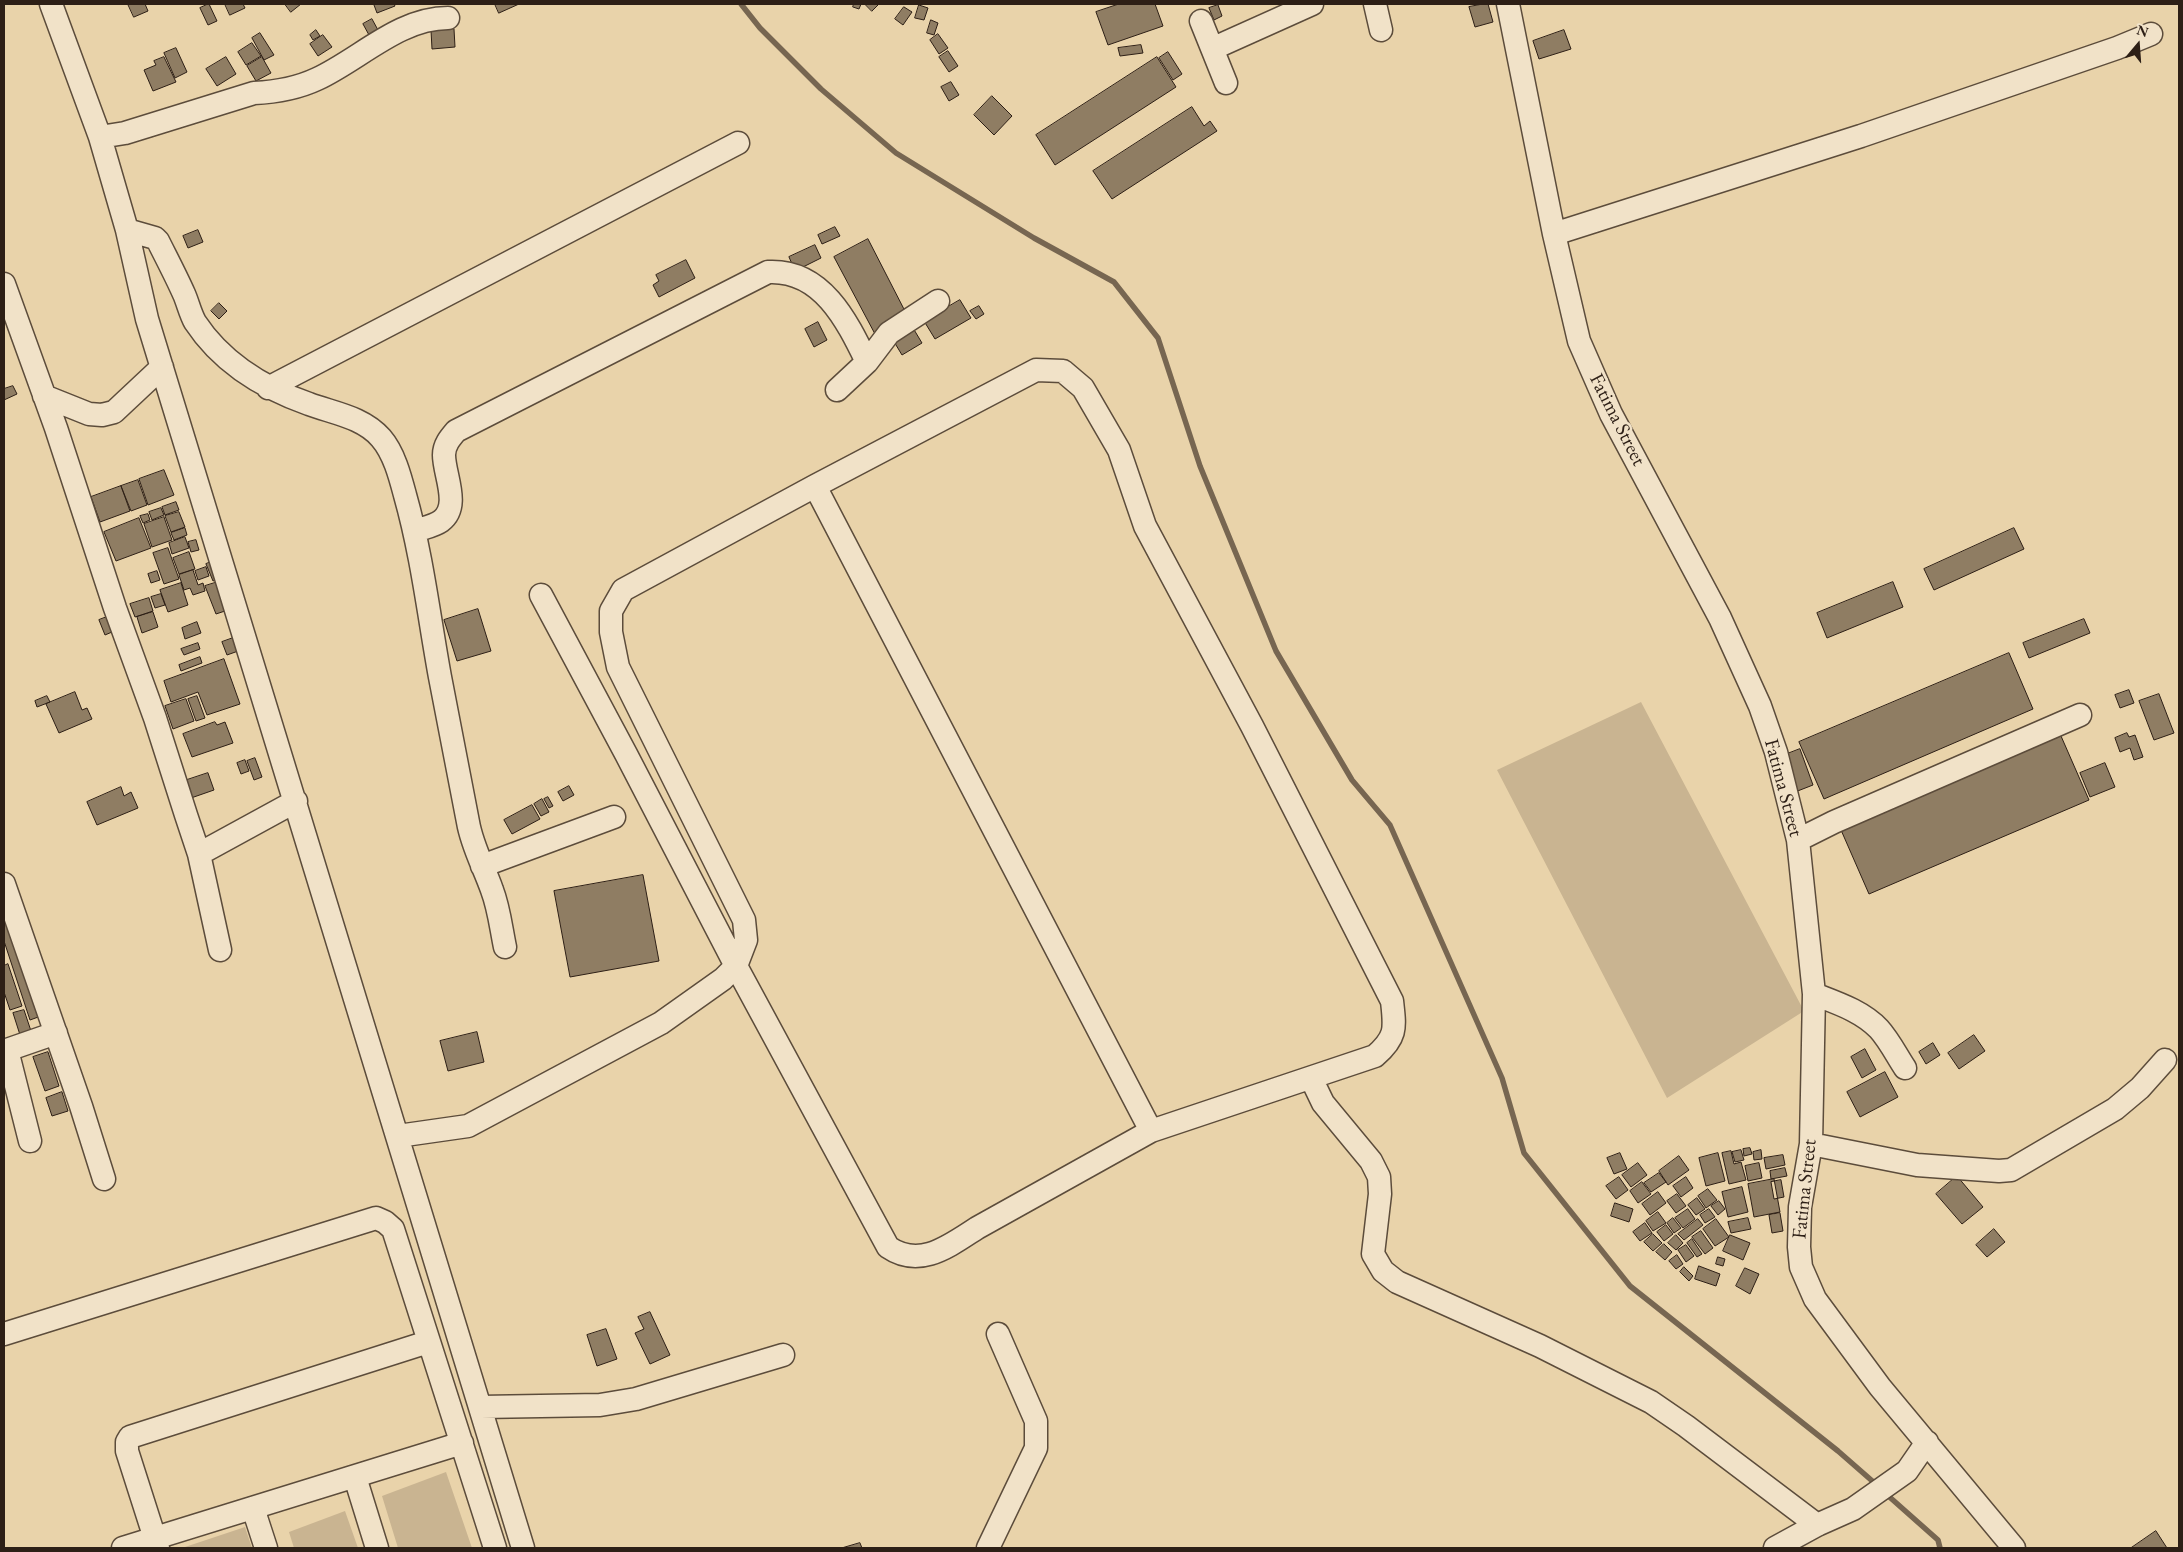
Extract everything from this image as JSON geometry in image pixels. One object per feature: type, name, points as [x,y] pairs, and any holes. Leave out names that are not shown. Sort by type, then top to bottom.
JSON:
[{"type":"street","points":[[51,4],[100,137],[127,230],[146,319],[296,801],[524,1548]]},
{"type":"street","points":[[1214,48],[1312,4]]},
{"type":"street","points":[[1375,4],[1382,30]]},
{"type":"street","name":"Fatima Street","points":[[1508,4],[1554,234],[1578,341],[1611,414],[1720,618],[1760,706],[1776,752],[1798,840],[1814,994],[1811,1144],[1800,1207],[1799,1247],[1801,1267],[1815,1299],[1880,1387],[2014,1548]]},
{"type":"street","points":[[100,137],[125,133],[254,93],[276,92],[316,80],[404,28],[437,18],[448,18]]},
{"type":"street","points":[[1202,20],[1226,83]]},
{"type":"street","points":[[1554,234],[1861,136],[2117,48],[2151,34]]},
{"type":"street","points":[[268,388],[738,143]]},
{"type":"street","points":[[127,230],[155,238],[158,241],[185,296],[194,320],[222,354],[246,375],[268,388],[361,423],[380,437],[391,454],[401,479],[415,532],[468,825],[492,890],[505,947]]},
{"type":"street","points":[[415,532],[440,521],[448,514],[451,497],[444,453],[448,440],[456,431],[768,272],[782,272],[796,276],[826,296],[849,326],[867,362]]},
{"type":"street","points":[[4,284],[155,718],[199,854],[220,950]]},
{"type":"street","points":[[837,390],[867,362],[889,333],[938,301]]},
{"type":"street","points":[[44,396],[89,414],[102,415],[114,412],[162,367]]},
{"type":"street","points":[[398,1136],[468,1126],[661,1024],[724,979],[736,966],[746,940],[744,920],[618,667],[611,632],[611,611],[623,590],[815,486],[1036,370],[1063,372],[1083,388],[1119,450],[1145,526],[1256,735],[1392,1001],[1394,1025],[1389,1044],[1375,1056],[1150,1131],[977,1228],[951,1245],[927,1255],[913,1258],[899,1254],[888,1247],[736,966],[626,754],[540,595]]},
{"type":"street","points":[[815,486],[1150,1131]]},
{"type":"street","points":[[1798,840],[1834,822],[2080,715]]},
{"type":"street","points":[[199,854],[296,801]]},
{"type":"street","points":[[482,866],[614,817]]},
{"type":"street","points":[[4,884],[104,1179]]},
{"type":"street","points":[[1814,994],[1847,1007],[1866,1018],[1879,1030],[1905,1068]]},
{"type":"street","points":[[30,1141],[5,1051],[56,1033]]},
{"type":"street","points":[[1811,1144],[1917,1165],[1999,1171],[2011,1170],[2115,1109],[2140,1088],[2165,1060]]},
{"type":"street","points":[[1311,1078],[1323,1102],[1372,1161],[1379,1177],[1380,1194],[1373,1254],[1383,1271],[1397,1282],[1540,1346],[1651,1402],[1686,1426],[1817,1525]]},
{"type":"street","points":[[4,1334],[376,1218],[385,1222],[393,1229],[495,1548]]},
{"type":"street","points":[[988,1548],[1036,1448],[1036,1421],[998,1334]]},
{"type":"street","points":[[156,1543],[127,1451],[127,1442],[130,1437],[428,1342]]},
{"type":"street","points":[[481,1407],[600,1405],[636,1399],[783,1355]]},
{"type":"street","points":[[1775,1548],[1817,1525],[1853,1509],[1908,1471],[1927,1442]]},
{"type":"street","points":[[123,1548],[156,1543],[253,1508],[462,1443]]},
{"type":"street","points":[[355,1477],[377,1548]]},
{"type":"street","points":[[253,1508],[266,1548]]},
{"type":"shaded area","points":[[1641,702],[1804,1011],[1667,1098],[1497,770]]},
{"type":"shaded area","points":[[446,1472],[472,1548],[398,1548],[382,1496]]},
{"type":"shaded area","points":[[345,1511],[358,1548],[294,1548],[289,1532]]},
{"type":"shaded area","points":[[245,1527],[252,1548],[182,1548]]},
{"type":"building","points":[[128,4],[145,4],[148,11],[134,17]]},
{"type":"building","points":[[209,4],[217,21],[208,25],[200,8]]},
{"type":"building","points":[[225,4],[243,4],[245,8],[230,15]]},
{"type":"building","points":[[285,4],[301,4],[291,12]]},
{"type":"building","points":[[394,4],[395,6],[377,13],[374,5]]},
{"type":"building","points":[[495,4],[519,4],[499,13]]},
{"type":"building","points":[[854,4],[861,4],[859,9],[853,7]]},
{"type":"building","points":[[865,4],[879,4],[872,11]]},
{"type":"building","points":[[1119,4],[1155,4],[1163,26],[1108,45],[1096,12]]},
{"type":"building","points":[[1488,4],[1493,22],[1475,27],[1469,7]]},
{"type":"building","points":[[919,5],[928,8],[924,20],[915,18]]},
{"type":"building","points":[[1218,5],[1222,16],[1214,20],[1209,8]]},
{"type":"building","points":[[904,7],[912,12],[903,25],[895,19]]},
{"type":"building","points":[[372,19],[378,30],[369,35],[363,24]]},
{"type":"building","points":[[931,20],[938,23],[934,35],[927,33]]},
{"type":"building","points":[[454,29],[455,47],[432,49],[431,30]]},
{"type":"building","points":[[316,30],[320,36],[313,40],[310,35]]},
{"type":"building","points":[[1564,30],[1571,49],[1539,59],[1533,41]]},
{"type":"building","points":[[260,33],[274,55],[264,60],[252,38]]},
{"type":"building","points":[[938,34],[948,48],[939,54],[930,40]]},
{"type":"building","points":[[323,35],[332,47],[318,56],[310,44]]},
{"type":"building","points":[[252,43],[261,56],[246,65],[238,52]]},
{"type":"building","points":[[1141,45],[1143,53],[1120,56],[1118,48]]},
{"type":"building","points":[[176,48],[187,72],[175,78],[164,53]]},
{"type":"building","points":[[948,51],[958,66],[949,72],[939,57]]},
{"type":"building","points":[[1168,52],[1182,74],[1173,80],[1159,58]]},
{"type":"building","points":[[164,57],[176,82],[153,91],[144,70],[156,65],[154,61]]},
{"type":"building","points":[[226,57],[236,74],[217,86],[206,69]]},
{"type":"building","points":[[262,57],[271,73],[256,81],[247,66]]},
{"type":"building","points":[[1157,57],[1176,87],[1055,165],[1036,135]]},
{"type":"building","points":[[951,82],[959,95],[949,101],[941,87]]},
{"type":"building","points":[[992,96],[1012,116],[994,135],[974,115]]},
{"type":"building","points":[[1192,107],[1204,126],[1210,121],[1217,131],[1112,199],[1093,171]]},
{"type":"building","points":[[835,227],[840,236],[822,244],[818,235]]},
{"type":"building","points":[[198,230],[203,242],[188,248],[183,236]]},
{"type":"building","points":[[868,239],[908,317],[875,334],[834,257]]},
{"type":"building","points":[[815,245],[821,258],[795,271],[789,257]]},
{"type":"building","points":[[686,260],[695,278],[659,297],[653,285],[659,281],[656,275]]},
{"type":"building","points":[[960,300],[971,318],[935,339],[924,321]]},
{"type":"building","points":[[219,303],[227,311],[219,319],[211,311]]},
{"type":"building","points":[[979,306],[984,314],[976,319],[970,311]]},
{"type":"building","points":[[818,322],[827,340],[814,347],[805,329]]},
{"type":"building","points":[[910,323],[922,343],[902,355],[890,335]]},
{"type":"building","points":[[13,386],[17,394],[4,400],[4,389]]},
{"type":"building","points":[[164,470],[174,495],[148,505],[139,479]]},
{"type":"building","points":[[138,480],[147,505],[131,511],[121,486]]},
{"type":"building","points":[[121,486],[130,511],[100,522],[91,497]]},
{"type":"building","points":[[176,502],[179,510],[165,515],[162,507]]},
{"type":"building","points":[[161,508],[164,515],[152,520],[149,512]]},
{"type":"building","points":[[179,512],[185,527],[171,532],[165,516]]},
{"type":"building","points":[[148,514],[150,520],[143,523],[140,516]]},
{"type":"building","points":[[164,517],[172,540],[152,547],[144,524]]},
{"type":"building","points":[[139,518],[151,548],[116,561],[104,532]]},
{"type":"building","points":[[185,528],[187,535],[174,540],[171,533]]},
{"type":"building","points":[[2014,528],[2024,549],[1934,590],[1924,569]]},
{"type":"building","points":[[185,537],[189,548],[172,554],[169,543]]},
{"type":"building","points":[[196,540],[199,550],[191,552],[188,542]]},
{"type":"building","points":[[168,548],[179,579],[164,584],[153,553]]},
{"type":"building","points":[[189,552],[195,569],[179,574],[173,558]]},
{"type":"building","points":[[216,560],[223,577],[213,581],[206,564]]},
{"type":"building","points":[[206,567],[209,576],[198,580],[195,571]]},
{"type":"building","points":[[193,570],[198,585],[203,583],[205,591],[193,595],[190,588],[184,590],[179,575]]},
{"type":"building","points":[[157,571],[160,580],[151,583],[148,574]]},
{"type":"building","points":[[218,582],[228,610],[216,614],[205,586]]},
{"type":"building","points":[[1893,582],[1903,607],[1827,638],[1817,613]]},
{"type":"building","points":[[181,583],[188,605],[168,612],[160,590]]},
{"type":"building","points":[[161,594],[165,605],[155,608],[151,597]]},
{"type":"building","points":[[149,598],[153,611],[135,617],[130,604]]},
{"type":"building","points":[[478,609],[491,651],[457,661],[444,620]]},
{"type":"building","points":[[153,612],[158,627],[142,633],[137,617]]},
{"type":"building","points":[[112,615],[119,629],[105,635],[99,620]]},
{"type":"building","points":[[2084,619],[2090,633],[2029,658],[2023,643]]},
{"type":"building","points":[[197,622],[201,633],[185,639],[182,628]]},
{"type":"building","points":[[236,637],[241,650],[227,655],[222,642]]},
{"type":"building","points":[[198,643],[200,649],[184,655],[181,649]]},
{"type":"building","points":[[2009,653],[2033,709],[1824,799],[1799,742]]},
{"type":"building","points":[[200,657],[202,663],[181,671],[179,665]]},
{"type":"building","points":[[224,659],[240,704],[207,715],[198,692],[171,702],[164,681]]},
{"type":"building","points":[[2129,690],[2134,703],[2120,708],[2115,695]]},
{"type":"building","points":[[75,692],[82,710],[87,708],[92,719],[59,733],[46,704]]},
{"type":"building","points":[[2159,694],[2174,733],[2154,740],[2139,701]]},
{"type":"building","points":[[47,696],[50,702],[37,707],[35,701]]},
{"type":"building","points":[[197,696],[205,718],[196,721],[188,699]]},
{"type":"building","points":[[186,699],[194,721],[173,729],[165,706]]},
{"type":"building","points":[[215,722],[217,725],[225,722],[233,743],[192,757],[183,734]]},
{"type":"building","points":[[2127,733],[2129,737],[2135,735],[2143,757],[2134,760],[2130,748],[2120,752],[2115,738]]},
{"type":"building","points":[[2061,736],[2089,800],[1869,894],[1841,830]]},
{"type":"building","points":[[1800,749],[1813,785],[1795,792],[1782,756]]},
{"type":"building","points":[[255,758],[262,777],[254,780],[247,761]]},
{"type":"building","points":[[245,760],[249,771],[241,774],[237,763]]},
{"type":"building","points":[[2105,763],[2115,787],[2090,797],[2080,773]]},
{"type":"building","points":[[208,773],[214,790],[191,798],[184,781]]},
{"type":"building","points":[[569,786],[574,795],[563,801],[558,792]]},
{"type":"building","points":[[121,787],[124,796],[131,792],[138,808],[97,825],[87,802]]},
{"type":"building","points":[[548,797],[553,806],[549,808],[544,799]]},
{"type":"building","points":[[542,799],[549,812],[541,816],[534,804]]},
{"type":"building","points":[[532,805],[540,819],[512,834],[504,820]]},
{"type":"building","points":[[643,875],[659,961],[570,977],[554,891]]},
{"type":"building","points":[[4,905],[41,1016],[30,1020],[4,941]]},
{"type":"building","points":[[8,964],[22,1006],[10,1010],[4,992],[4,966]]},
{"type":"building","points":[[24,1010],[32,1034],[21,1038],[13,1013]]},
{"type":"building","points":[[477,1032],[484,1062],[448,1071],[440,1041]]},
{"type":"building","points":[[1974,1035],[1985,1051],[1959,1069],[1948,1053]]},
{"type":"building","points":[[1933,1043],[1940,1055],[1926,1064],[1919,1052]]},
{"type":"building","points":[[1865,1049],[1876,1070],[1862,1078],[1851,1057]]},
{"type":"building","points":[[48,1052],[59,1086],[45,1091],[33,1057]]},
{"type":"building","points":[[1885,1072],[1898,1097],[1860,1117],[1847,1092]]},
{"type":"building","points":[[62,1092],[68,1111],[52,1116],[46,1098]]},
{"type":"building","points":[[1750,1148],[1752,1154],[1744,1156],[1743,1149]]},
{"type":"building","points":[[1741,1150],[1744,1160],[1735,1162],[1732,1152]]},
{"type":"building","points":[[1761,1150],[1762,1159],[1754,1160],[1753,1152]]},
{"type":"building","points":[[1731,1151],[1734,1164],[1741,1162],[1746,1180],[1729,1184],[1722,1153]]},
{"type":"building","points":[[1620,1153],[1627,1169],[1614,1174],[1607,1158]]},
{"type":"building","points":[[1718,1153],[1725,1181],[1706,1186],[1699,1158]]},
{"type":"building","points":[[1783,1155],[1785,1165],[1766,1169],[1764,1158]]},
{"type":"building","points":[[1679,1156],[1689,1170],[1668,1185],[1659,1171]]},
{"type":"building","points":[[1638,1163],[1647,1175],[1631,1187],[1622,1175]]},
{"type":"building","points":[[1759,1163],[1762,1178],[1748,1181],[1745,1166]]},
{"type":"building","points":[[1785,1168],[1787,1176],[1771,1179],[1770,1171]]},
{"type":"building","points":[[1659,1173],[1666,1182],[1651,1192],[1644,1183]]},
{"type":"building","points":[[1957,1176],[1983,1207],[1962,1224],[1936,1194]]},
{"type":"building","points":[[1619,1177],[1628,1190],[1616,1199],[1606,1186]]},
{"type":"building","points":[[1686,1177],[1693,1188],[1681,1197],[1673,1186]]},
{"type":"building","points":[[1774,1179],[1780,1212],[1754,1217],[1748,1184]]},
{"type":"building","points":[[1781,1180],[1784,1197],[1774,1199],[1771,1182]]},
{"type":"building","points":[[1642,1182],[1651,1194],[1638,1203],[1630,1191]]},
{"type":"building","points":[[1742,1187],[1748,1212],[1728,1217],[1722,1192]]},
{"type":"building","points":[[1708,1189],[1717,1200],[1706,1208],[1698,1196]]},
{"type":"building","points":[[1658,1192],[1666,1203],[1650,1215],[1642,1204]]},
{"type":"building","points":[[1677,1194],[1686,1206],[1676,1213],[1667,1201]]},
{"type":"building","points":[[1697,1198],[1705,1209],[1696,1215],[1688,1205]]},
{"type":"building","points":[[1719,1201],[1725,1209],[1718,1215],[1711,1206]]},
{"type":"building","points":[[1615,1203],[1633,1209],[1629,1222],[1611,1216]]},
{"type":"building","points":[[1688,1209],[1695,1219],[1683,1228],[1675,1218]]},
{"type":"building","points":[[1709,1209],[1715,1217],[1705,1223],[1700,1215]]},
{"type":"building","points":[[1658,1212],[1666,1223],[1653,1231],[1646,1221]]},
{"type":"building","points":[[1780,1213],[1783,1231],[1772,1233],[1769,1215]]},
{"type":"building","points":[[1673,1218],[1681,1228],[1674,1233],[1667,1223]]},
{"type":"building","points":[[1748,1218],[1751,1229],[1731,1233],[1728,1222]]},
{"type":"building","points":[[1698,1219],[1703,1225],[1684,1240],[1678,1234]]},
{"type":"building","points":[[1716,1219],[1729,1237],[1715,1246],[1703,1229]]},
{"type":"building","points":[[1645,1223],[1652,1233],[1640,1241],[1633,1232]]},
{"type":"building","points":[[1666,1225],[1673,1234],[1664,1241],[1657,1232]]},
{"type":"building","points":[[1994,1229],[2005,1242],[1987,1257],[1976,1245]]},
{"type":"building","points":[[1701,1231],[1713,1248],[1705,1254],[1692,1237]]},
{"type":"building","points":[[1653,1234],[1662,1243],[1653,1251],[1644,1242]]},
{"type":"building","points":[[1676,1235],[1683,1243],[1676,1250],[1668,1243]]},
{"type":"building","points":[[1730,1235],[1750,1243],[1743,1260],[1723,1251]]},
{"type":"building","points":[[1692,1239],[1702,1254],[1697,1257],[1687,1243]]},
{"type":"building","points":[[1664,1244],[1672,1252],[1665,1260],[1656,1252]]},
{"type":"building","points":[[1686,1245],[1694,1256],[1686,1262],[1678,1250]]},
{"type":"building","points":[[1677,1255],[1683,1264],[1676,1269],[1669,1261]]},
{"type":"building","points":[[1718,1257],[1725,1259],[1723,1266],[1716,1264]]},
{"type":"building","points":[[1699,1266],[1720,1274],[1716,1286],[1695,1279]]},
{"type":"building","points":[[1684,1267],[1693,1276],[1689,1281],[1680,1272]]},
{"type":"building","points":[[1745,1268],[1759,1274],[1750,1294],[1736,1286]]},
{"type":"building","points":[[650,1312],[670,1355],[650,1364],[635,1333],[644,1329],[638,1317]]},
{"type":"building","points":[[606,1329],[617,1359],[597,1366],[587,1335]]},
{"type":"building","points":[[2156,1531],[2167,1548],[2131,1548]]},
{"type":"building","points":[[860,1543],[862,1548],[842,1548]]},
{"type":"waterway","points":[[741,4],[760,28],[821,89],[896,153],[1034,238],[1114,282],[1158,338],[1200,466],[1276,651],[1352,780],[1390,825],[1502,1078],[1524,1153],[1630,1286],[1838,1451],[1878,1486]]},
{"type":"waterway","points":[[1885,1493],[1938,1540],[1940,1548]]}]
